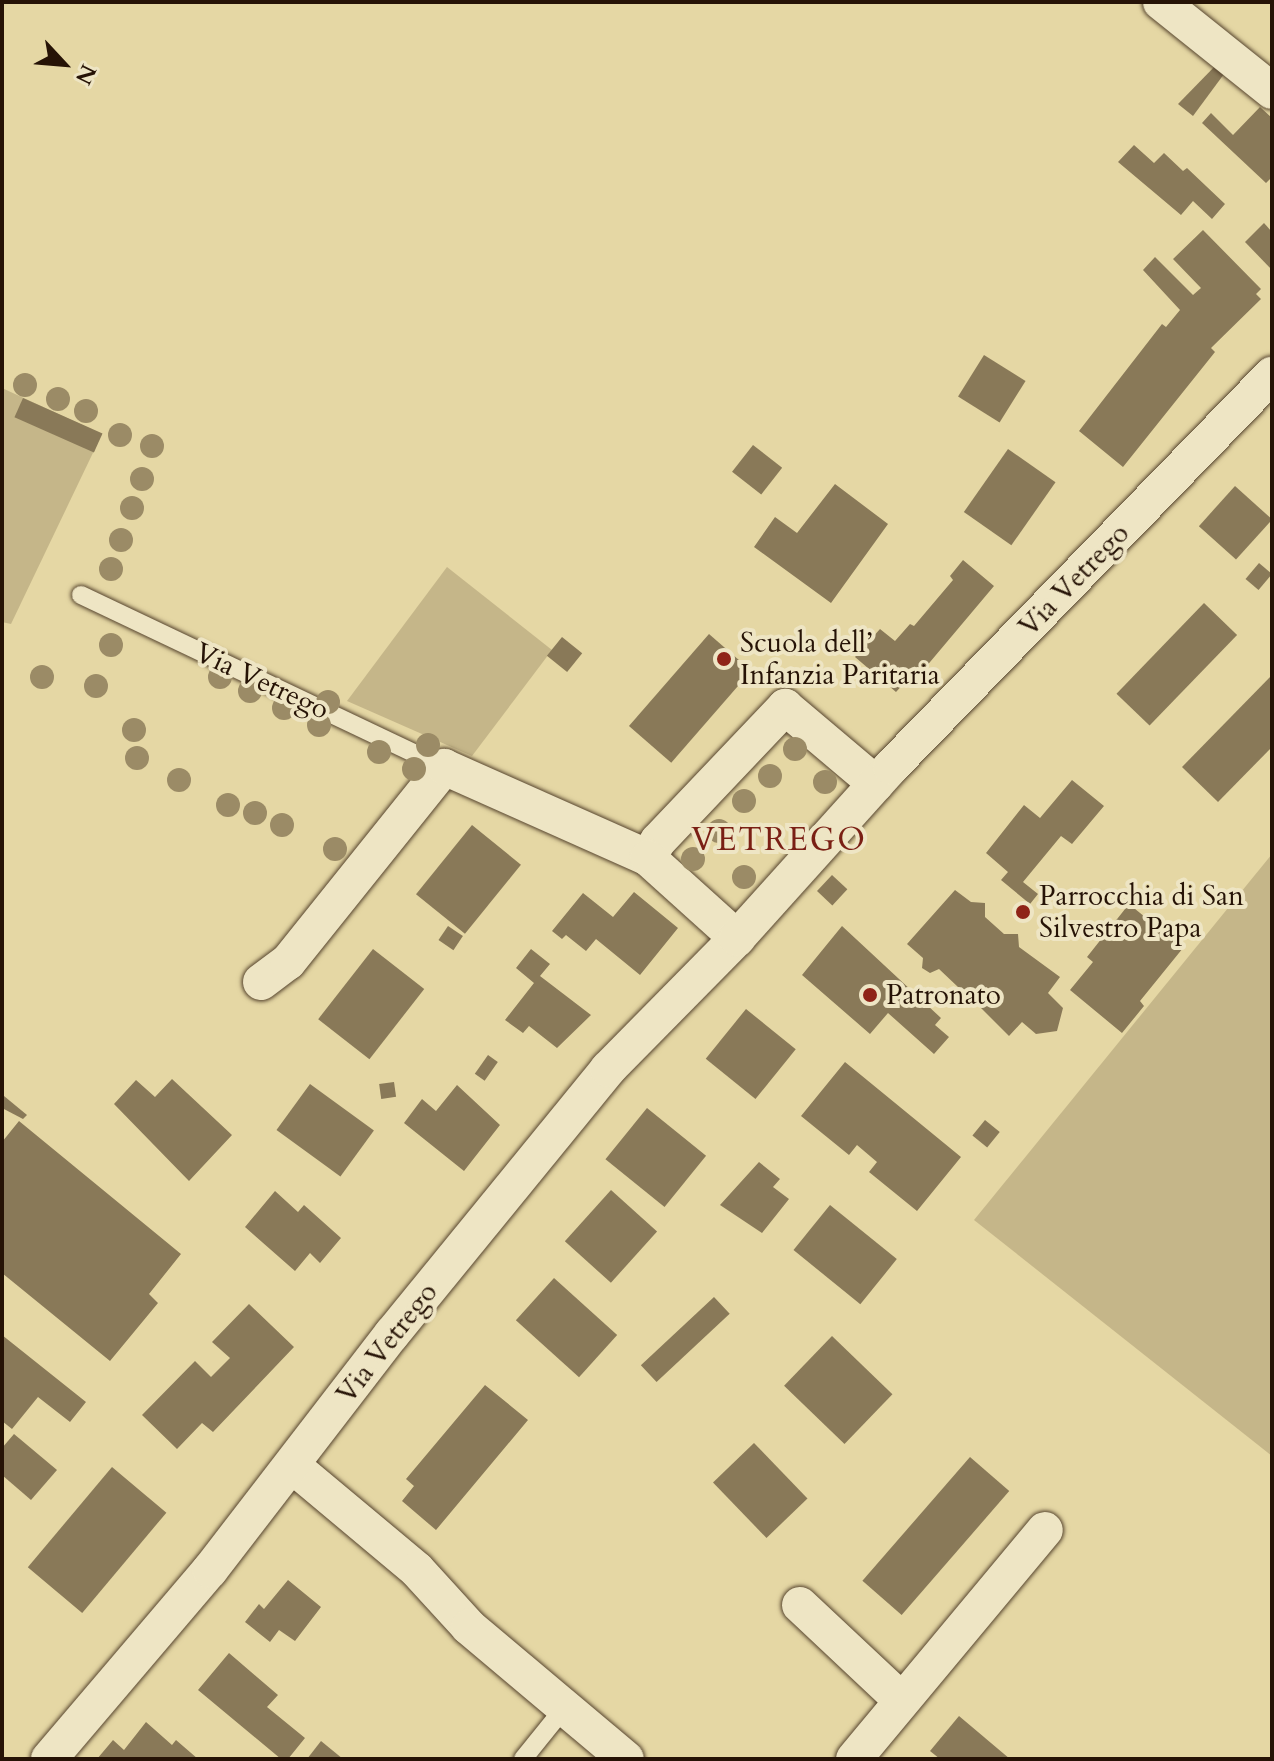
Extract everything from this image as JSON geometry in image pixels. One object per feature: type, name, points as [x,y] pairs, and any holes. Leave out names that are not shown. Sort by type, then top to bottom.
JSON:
[{"type":"street","points":[[1161,2],[1272,91]]},
{"type":"street","name":"Via Vetrego","points":[[49,1759],[294,1467],[392,1334],[608,1069],[737,938],[876,784],[1272,375]]},
{"type":"street","points":[[648,858],[667,830],[785,707],[876,784]]},
{"type":"street","points":[[261,982],[288,962],[399,810],[444,767]]},
{"type":"street","name":"Via Vetrego","points":[[444,767],[648,858],[737,938]]},
{"type":"street","points":[[294,1467],[417,1570],[463,1622],[626,1759]]},
{"type":"street","points":[[854,1759],[1045,1530]]},
{"type":"street","points":[[800,1605],[901,1700]]},
{"type":"lane","name":"Via Vetrego","points":[[81,595],[444,767]]},
{"type":"lane","points":[[523,1759],[565,1707]]},
{"type":"shaded area","points":[[2,388],[102,434],[11,624],[2,622]]},
{"type":"shaded area","points":[[447,567],[552,650],[472,756],[347,701]]},
{"type":"shaded area","points":[[1272,854],[1272,1456],[974,1220]]},
{"type":"building","points":[[1218,63],[1227,70],[1193,116],[1178,104]]},
{"type":"building","points":[[1260,107],[1272,118],[1272,177],[1266,183],[1202,123],[1211,113],[1233,135]]},
{"type":"building","points":[[1134,145],[1154,163],[1164,153],[1183,171],[1187,168],[1225,204],[1212,219],[1193,201],[1181,215],[1118,162]]},
{"type":"building","points":[[1264,223],[1272,232],[1272,270],[1245,242]]},
{"type":"building","points":[[1203,230],[1261,289],[1256,294],[1261,299],[1211,348],[1215,352],[1123,467],[1079,431],[1162,324],[1166,327],[1180,310],[1143,270],[1155,257],[1193,295],[1201,288],[1173,259]]},
{"type":"building","points":[[984,355],[1026,381],[1000,423],[958,397]]},
{"type":"building","points":[[23,398],[102,433],[94,453],[14,417]]},
{"type":"building","points":[[753,445],[782,468],[761,495],[732,472]]},
{"type":"building","points":[[1008,449],[1056,482],[1011,545],[964,512]]},
{"type":"building","points":[[835,484],[888,524],[831,603],[754,547],[775,517],[797,533]]},
{"type":"building","points":[[1235,486],[1272,519],[1236,560],[1199,526]]},
{"type":"building","points":[[963,560],[994,586],[925,668],[920,666],[896,692],[855,657],[880,629],[895,641],[910,624],[914,626],[953,580],[950,576]]},
{"type":"building","points":[[1259,563],[1272,574],[1259,590],[1246,579]]},
{"type":"building","points":[[1204,603],[1237,635],[1150,726],[1116,694]]},
{"type":"building","points":[[709,634],[751,671],[671,763],[629,726]]},
{"type":"building","points":[[562,637],[582,653],[567,672],[547,656]]},
{"type":"building","points":[[1272,675],[1272,747],[1218,802],[1182,767]]},
{"type":"building","points":[[1072,780],[1104,806],[1072,844],[1061,836],[1023,882],[1038,894],[1030,904],[1001,880],[1008,872],[986,853],[1024,805],[1040,818]]},
{"type":"building","points":[[472,825],[521,865],[465,934],[416,894]]},
{"type":"building","points":[[832,875],[847,889],[832,905],[817,891]]},
{"type":"building","points":[[955,890],[971,902],[985,903],[985,917],[1004,934],[1018,934],[1019,947],[1060,977],[1048,993],[1063,1008],[1057,1031],[1036,1034],[1022,1022],[1009,1036],[973,1000],[969,1004],[960,1000],[958,987],[939,969],[930,973],[922,968],[923,958],[907,944]]},
{"type":"building","points":[[634,892],[678,928],[640,975],[596,939],[586,951],[566,935],[562,939],[552,931],[583,893],[613,917]]},
{"type":"building","points":[[1129,904],[1183,948],[1140,1001],[1144,1006],[1122,1033],[1070,990],[1093,962],[1087,957]]},
{"type":"building","points":[[448,926],[463,936],[453,950],[438,940]]},
{"type":"building","name":"Patronato","points":[[842,926],[941,1018],[935,1025],[949,1037],[934,1054],[888,1013],[870,1034],[802,975]]},
{"type":"building","points":[[373,949],[424,989],[369,1059],[318,1019]]},
{"type":"building","points":[[531,949],[550,964],[540,976],[591,1015],[557,1048],[529,1026],[523,1033],[505,1020],[534,983],[516,968]]},
{"type":"building","points":[[746,1009],[796,1049],[755,1099],[706,1059]]},
{"type":"building","points":[[488,1055],[498,1062],[485,1081],[475,1074]]},
{"type":"building","points":[[845,1062],[961,1157],[917,1211],[869,1172],[877,1162],[857,1145],[849,1155],[801,1116]]},
{"type":"building","points":[[172,1079],[232,1135],[189,1181],[114,1104],[136,1080],[155,1097]]},
{"type":"building","points":[[394,1082],[396,1097],[381,1099],[379,1084]]},
{"type":"building","points":[[310,1084],[374,1130],[340,1177],[276,1130]]},
{"type":"building","points":[[457,1085],[500,1125],[464,1171],[404,1123],[422,1099],[436,1111]]},
{"type":"building","points":[[4,1096],[27,1115],[23,1119],[2,1108]]},
{"type":"building","points":[[647,1108],[706,1156],[665,1207],[605,1159]]},
{"type":"building","points":[[985,1120],[1000,1132],[987,1148],[972,1136]]},
{"type":"building","points":[[19,1121],[181,1254],[149,1294],[158,1303],[110,1361],[2,1273],[2,1142]]},
{"type":"building","points":[[759,1162],[780,1179],[773,1187],[789,1199],[762,1233],[720,1205]]},
{"type":"building","points":[[611,1190],[657,1231],[611,1283],[565,1241]]},
{"type":"building","points":[[275,1191],[298,1212],[304,1205],[341,1238],[320,1263],[310,1253],[295,1271],[245,1227]]},
{"type":"building","points":[[830,1205],[897,1259],[860,1304],[793,1250]]},
{"type":"building","points":[[554,1278],[617,1335],[579,1377],[516,1320]]},
{"type":"building","points":[[714,1297],[730,1314],[657,1382],[641,1365]]},
{"type":"building","points":[[249,1304],[294,1347],[213,1432],[202,1423],[177,1449],[142,1415],[195,1361],[211,1377],[230,1358],[212,1342]]},
{"type":"building","points":[[2,1335],[86,1402],[70,1422],[38,1397],[12,1429],[2,1421]]},
{"type":"building","points":[[832,1336],[892,1394],[844,1444],[784,1386]]},
{"type":"building","points":[[485,1385],[528,1420],[436,1530],[402,1501],[414,1486],[406,1479]]},
{"type":"building","points":[[14,1434],[57,1470],[31,1500],[2,1475],[2,1448]]},
{"type":"building","points":[[754,1443],[807,1498],[766,1538],[713,1483]]},
{"type":"building","points":[[970,1457],[1009,1491],[902,1615],[862,1581]]},
{"type":"building","points":[[112,1467],[166,1513],[82,1613],[28,1567]]},
{"type":"building","points":[[288,1580],[321,1607],[295,1641],[279,1630],[270,1642],[245,1622],[259,1604],[264,1609]]},
{"type":"building","points":[[229,1653],[278,1695],[267,1707],[305,1738],[288,1759],[281,1759],[198,1690]]},
{"type":"building","points":[[959,1716],[1010,1759],[940,1759],[930,1751]]},
{"type":"building","points":[[146,1722],[172,1745],[176,1740],[198,1759],[97,1759],[113,1740],[124,1750]]},
{"type":"building","points":[[321,1741],[343,1759],[307,1759]]},
{"type":"place","name":"Scuola dell’ Infanzia Paritaria","points":[[724,659]]},
{"type":"place","name":"Parrocchia di San Silvestro Papa","points":[[1023,912]]},
{"type":"place","name":"Patronato","points":[[870,995]]},
{"type":"district","name":"VETREGO","points":[[779,840]]}]
